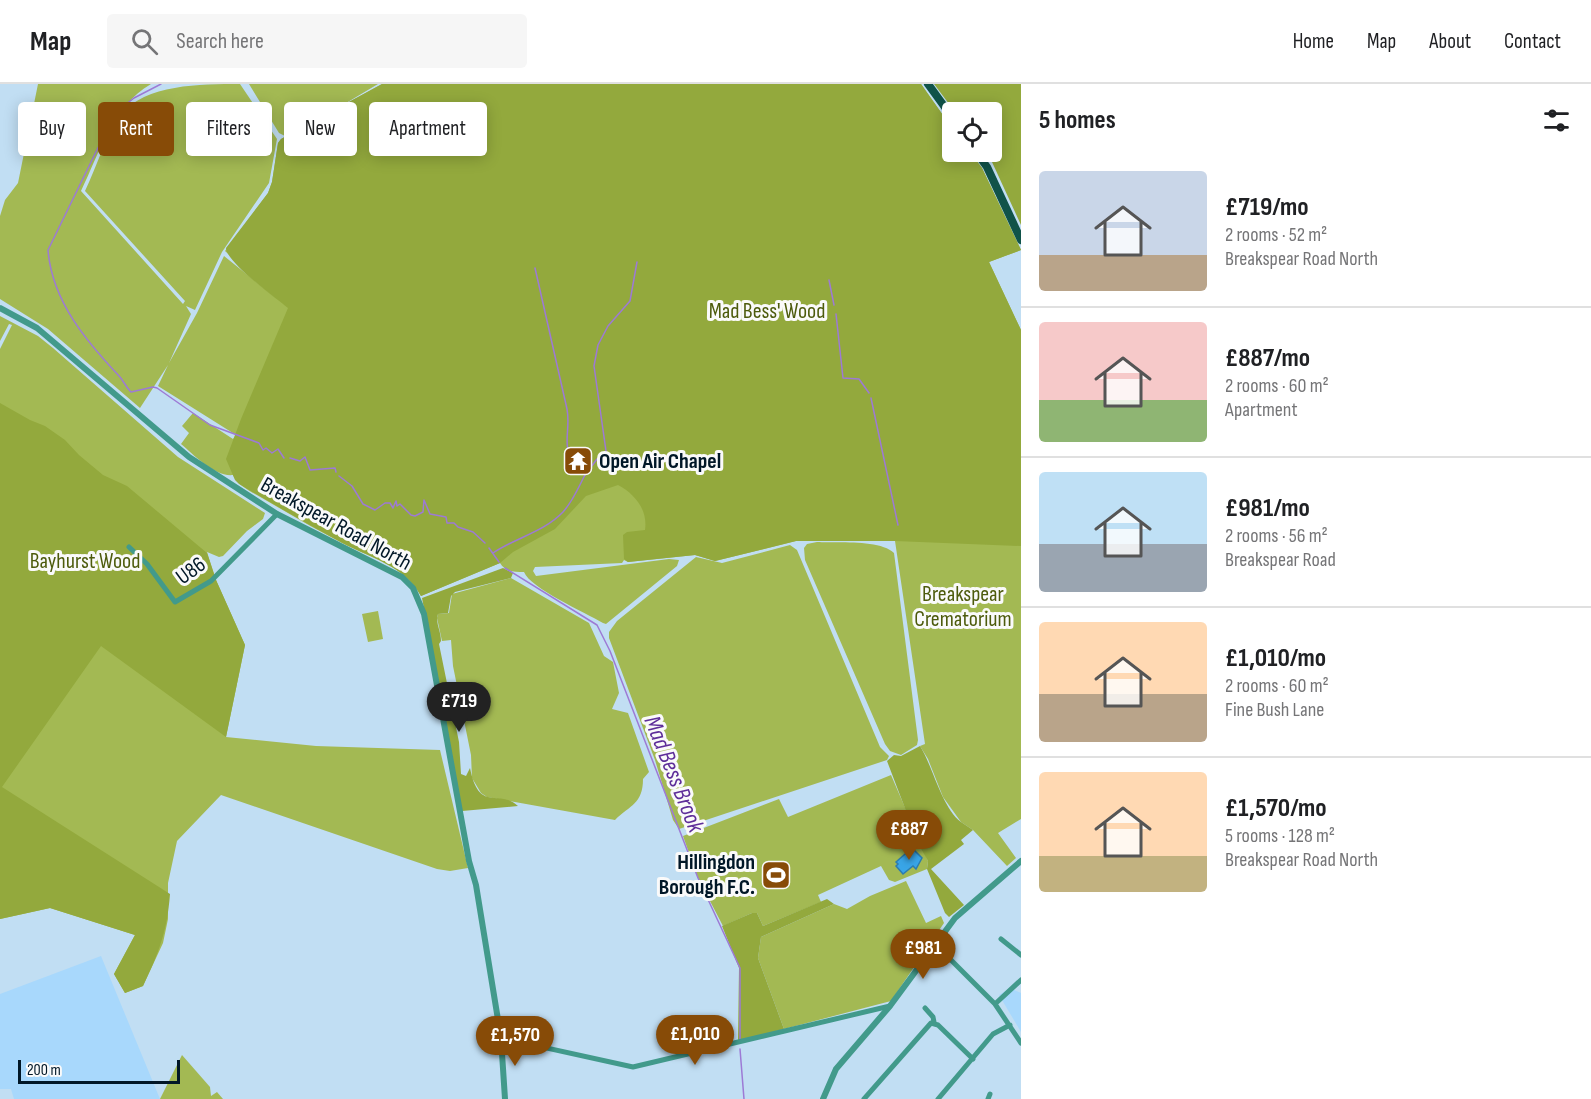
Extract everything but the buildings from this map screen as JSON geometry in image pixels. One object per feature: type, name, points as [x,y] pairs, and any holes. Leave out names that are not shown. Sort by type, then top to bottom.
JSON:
[{"type":"main road","points":[[928,84],[942,103]]},
{"type":"main road","points":[[983,162],[1021,240]]},
{"type":"street","name":"Breakspear Road North","points":[[0,308],[37,328],[189,457],[277,514],[389,569],[406,580],[415,592],[424,614],[480,904],[501,1038],[505,1099]]},
{"type":"street","name":"U86","points":[[129,547],[147,564],[175,602],[210,581],[277,514]]},
{"type":"street","points":[[823,1099],[836,1069],[890,1006],[934,943],[975,899],[1021,861]]},
{"type":"street","points":[[1001,939],[1021,955]]},
{"type":"street","points":[[934,943],[995,1004],[1021,1043]]},
{"type":"street","points":[[995,1004],[1021,980]]},
{"type":"street","points":[[501,1038],[633,1067],[743,1043],[890,1006]]},
{"type":"street","points":[[925,1008],[933,1017],[934,1022],[973,1059]]},
{"type":"street","points":[[864,1099],[927,1025],[934,1022]]},
{"type":"street","points":[[938,1099],[993,1034],[1010,1025]]},
{"type":"shaded area","points":[[101,956],[160,1099],[14,1099],[11,1089],[0,1089],[0,994]]},
{"type":"shaded area","points":[[1010,988],[1021,993],[1021,1032],[999,995]]},
{"type":"green space","name":"Mad Bess' Wood","points":[[38,84],[151,84],[129,102],[98,102],[98,153],[81,191],[183,304],[185,301],[85,191],[100,156],[174,156],[174,102],[136,102],[144,97],[175,88],[208,84],[240,84],[252,102],[186,102],[186,156],[272,156],[272,132],[277,139],[269,183],[222,252],[195,310],[186,306],[191,314],[169,363],[197,313],[224,256],[276,298],[225,251],[268,193],[278,143],[281,139],[284,137],[284,156],[357,156],[357,102],[349,102],[382,84],[921,84],[942,114],[942,162],[978,162],[1021,250],[989,262],[1021,330],[1021,819],[998,833],[1016,858],[1007,866],[973,830],[961,822],[943,797],[928,759],[920,746],[925,744],[895,541],[796,541],[715,561],[695,555],[628,562],[624,560],[622,563],[535,567],[533,571],[536,576],[669,559],[679,560],[677,566],[606,624],[547,593],[524,572],[507,570],[500,563],[421,596],[406,577],[397,570],[312,527],[246,488],[233,475],[219,473],[198,459],[181,444],[189,433],[182,426],[193,413],[233,439],[236,435],[158,386],[168,365],[140,408],[48,329],[0,299],[0,216],[5,200],[18,183],[23,156],[86,156],[86,102],[34,102]]},
{"type":"green space","points":[[249,84],[378,84],[348,102],[284,102],[284,136],[279,133],[272,122],[272,102],[260,102]]},
{"type":"green space","name":"Mad Bess' Wood","points":[[382,84],[921,84],[942,114],[942,162],[978,162],[1021,250],[989,262],[1021,330],[1021,546],[895,541],[796,541],[715,561],[695,555],[628,562],[624,559],[623,535],[627,532],[645,530],[645,523],[639,503],[618,485],[586,496],[555,529],[513,552],[500,563],[421,596],[405,576],[384,562],[337,540],[239,484],[226,459],[288,308],[242,270],[228,254],[226,248],[268,193],[278,143],[281,139],[284,137],[284,156],[357,156],[357,102],[349,102]]},
{"type":"green space","points":[[934,84],[1021,84],[1021,225],[992,162],[1002,162],[1002,102],[948,102]]},
{"type":"green space","points":[[0,316],[38,336],[178,457],[265,513],[263,519],[247,531],[223,556],[219,557],[207,552],[216,580],[245,645],[226,737],[316,746],[440,750],[468,868],[450,871],[437,869],[221,795],[177,841],[168,883],[168,919],[163,943],[143,986],[125,993],[114,974],[135,935],[50,908],[0,919],[0,349],[12,325],[9,324],[0,341]]},
{"type":"green space","name":"Bayhurst Wood","points":[[0,403],[45,426],[65,440],[103,475],[127,486],[207,553],[216,580],[245,645],[226,737],[101,646],[2,787],[170,894],[164,931],[149,974],[143,986],[125,993],[114,974],[135,935],[50,908],[0,919]]},
{"type":"green space","points":[[817,542],[868,544],[894,553],[918,740],[917,745],[901,755],[890,751],[885,744],[805,560],[804,548],[807,544]]},
{"type":"green space","points":[[790,545],[797,550],[880,747],[889,756],[887,760],[679,829],[673,820],[655,760],[609,638],[609,632],[617,621],[696,557],[722,563]]},
{"type":"green space","points":[[503,568],[513,573],[511,578],[455,592],[451,596],[448,613],[438,614],[437,617],[441,641],[439,644],[459,742],[461,774],[466,776],[470,768],[474,782],[484,795],[511,801],[518,806],[462,811],[422,598]]},
{"type":"green space","points":[[511,578],[589,623],[604,656],[613,662],[619,693],[612,709],[628,713],[649,772],[643,779],[638,799],[615,820],[487,797],[481,793],[472,778],[471,755],[453,666],[451,640],[442,641],[437,618],[438,614],[449,613],[452,594]]},
{"type":"green space","points":[[378,611],[383,639],[368,642],[362,614]]},
{"type":"green space","points":[[920,746],[948,807],[954,816],[973,830],[961,840],[964,844],[931,869],[964,905],[949,917],[945,913],[927,869],[928,861],[919,845],[887,761],[894,755],[901,756]]},
{"type":"green space","points":[[891,775],[928,861],[927,869],[895,882],[889,880],[881,866],[818,895],[821,902],[763,926],[757,913],[752,913],[723,926],[698,878],[683,836],[779,799],[788,817]]},
{"type":"green space","points":[[906,881],[926,923],[941,916],[944,923],[891,1001],[784,1029],[758,958],[761,937],[834,904],[847,909],[870,896]]},
{"type":"green space","points":[[827,899],[834,904],[761,937],[758,958],[784,1029],[738,1041],[739,968],[722,926],[757,913],[763,926]]},
{"type":"green space","points":[[182,1055],[210,1087],[211,1096],[217,1092],[223,1099],[160,1099]]},
{"type":"waterway","name":"Mad Bess Brook","points":[[161,84],[134,98],[115,113],[48,250],[56,286],[83,334],[131,392],[157,388],[210,425],[259,443],[263,450],[266,448],[272,453],[278,449],[284,458]]},
{"type":"waterway","points":[[603,454],[606,451],[594,366],[598,345],[608,326],[630,301],[637,262]]},
{"type":"waterway","points":[[535,268],[567,409],[567,444],[574,466]]},
{"type":"waterway","points":[[829,280],[834,305]]},
{"type":"waterway","points":[[836,314],[843,378],[859,379],[869,393]]},
{"type":"waterway","points":[[871,398],[898,525]]},
{"type":"waterway","name":"Mad Bess Brook","points":[[290,458],[300,461],[305,457],[310,470],[335,468],[336,472]]},
{"type":"waterway","points":[[588,471],[597,459]]},
{"type":"waterway","points":[[493,553],[555,519],[570,503],[585,475]]},
{"type":"waterway","name":"Mad Bess Brook","points":[[339,476],[352,486],[363,504],[375,510],[385,503],[390,503],[393,508],[396,501],[397,506],[400,504],[415,516],[423,512],[424,500],[430,514],[446,517],[447,523],[454,523],[458,527],[473,532],[485,543]]},
{"type":"waterway","name":"Mad Bess Brook","points":[[489,548],[499,562]]},
{"type":"waterway","name":"Mad Bess Brook","points":[[505,568],[597,625],[610,651],[698,878],[740,968],[740,1039]]},
{"type":"waterway","name":"Mad Bess Brook","points":[[740,1049],[744,1099]]},
{"type":"place","name":"Open Air Chapel","points":[[578,461]]},
{"type":"place","name":"Hillingdon Borough F.C.","points":[[776,875]]},
{"type":"park label","name":"Breakspear Crematorium","points":[[963,606]]}]
